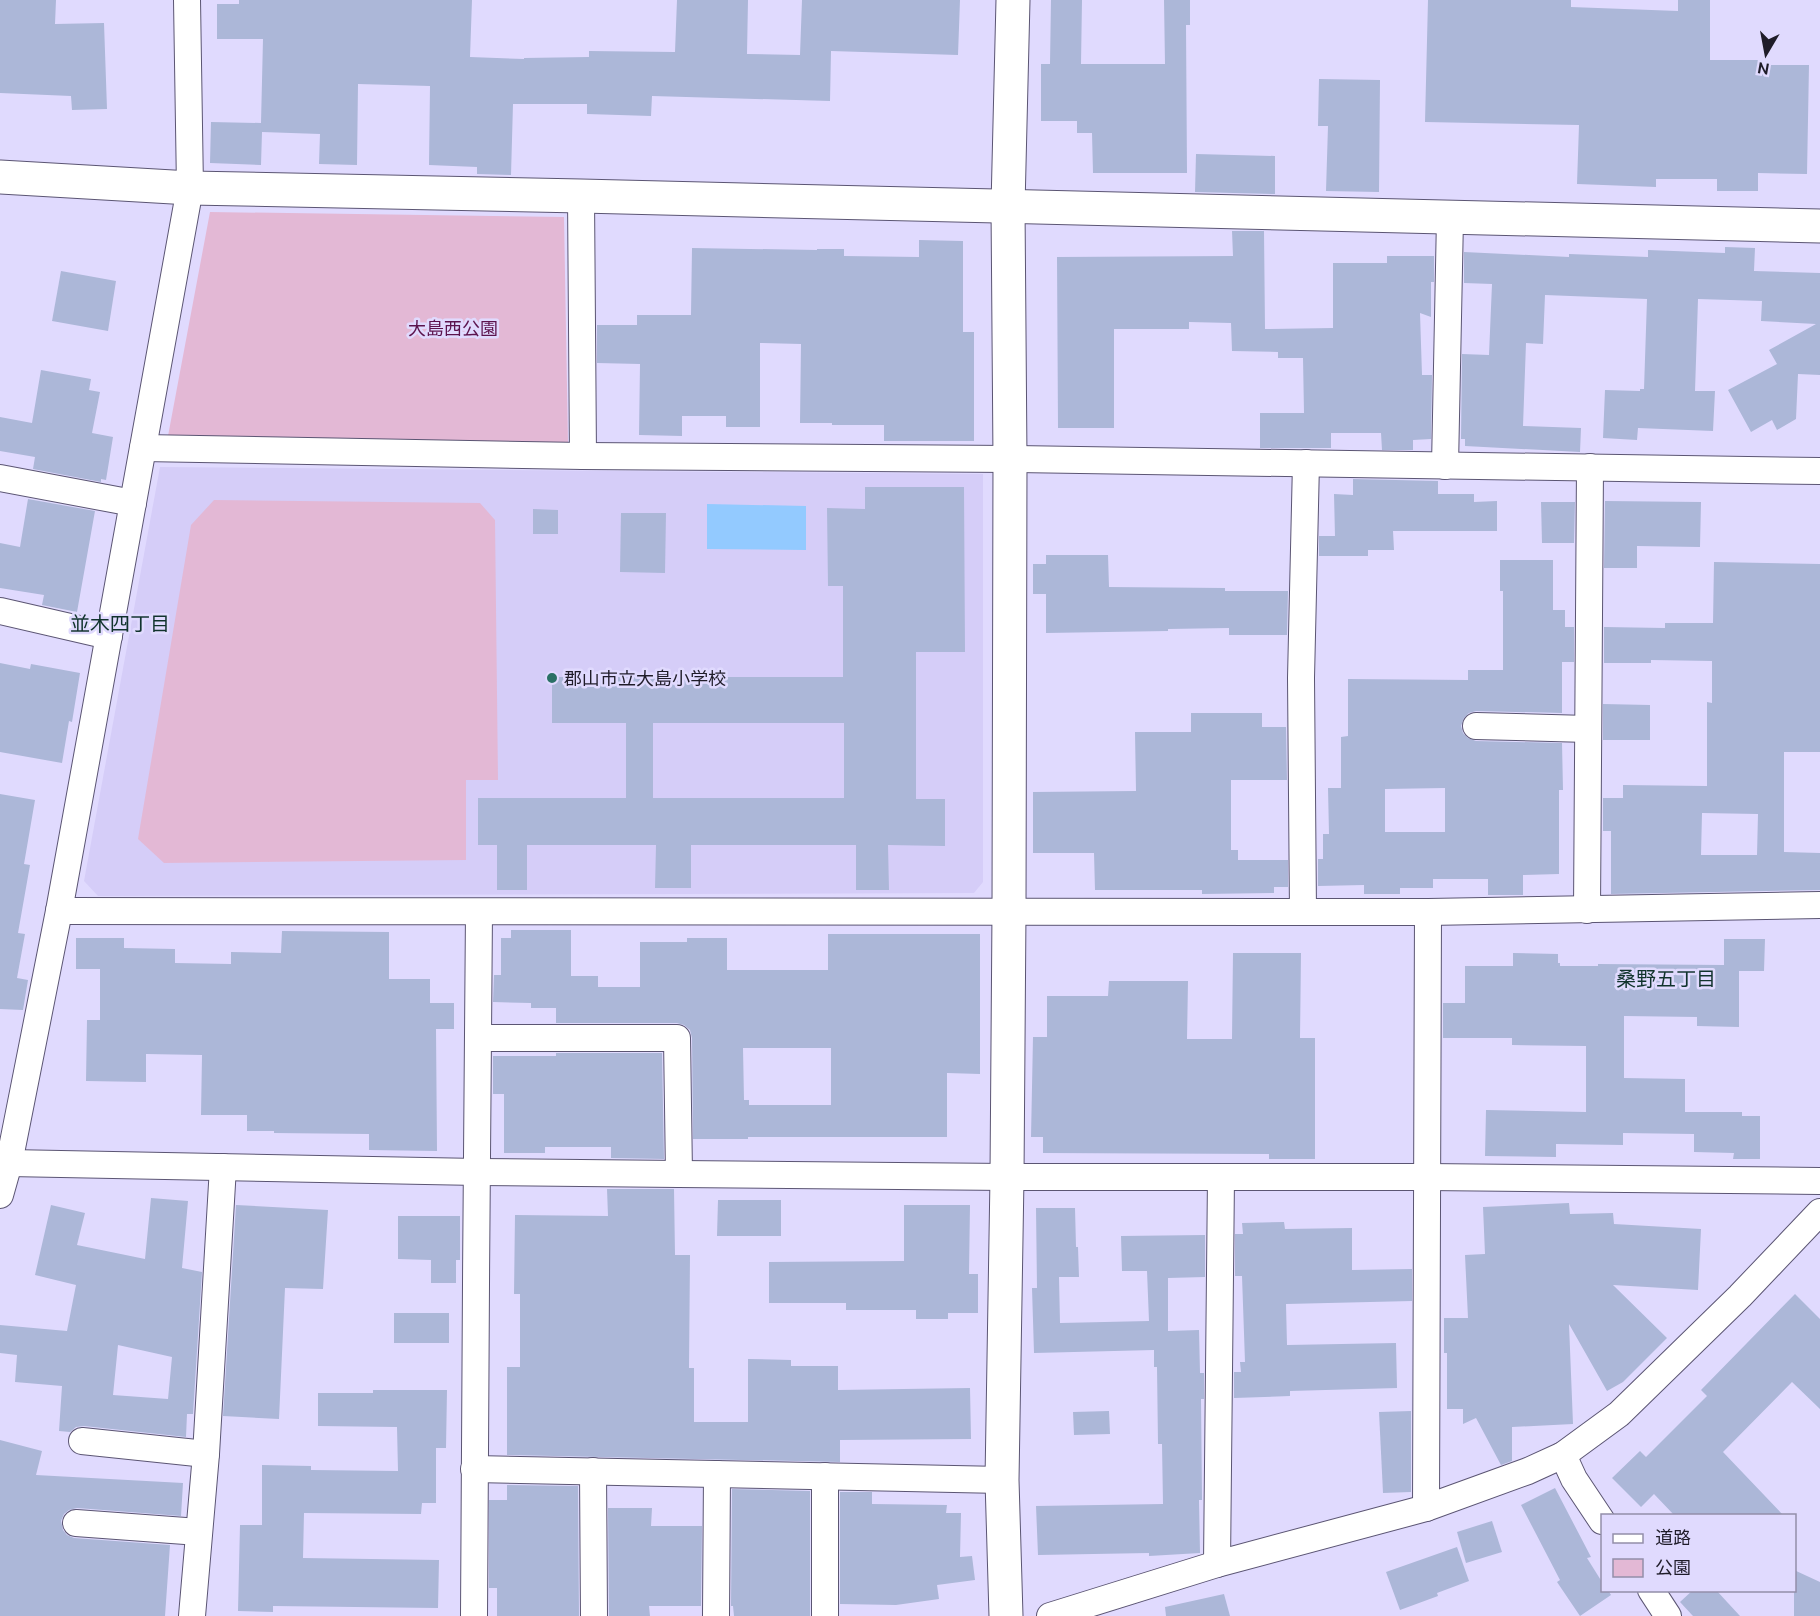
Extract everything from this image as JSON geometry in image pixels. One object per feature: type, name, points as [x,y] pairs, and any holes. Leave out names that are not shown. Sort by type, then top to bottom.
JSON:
[{"type":"street","points":[[0,1195],[5,1162],[59,911],[190,188],[187,0]]},
{"type":"street","points":[[1006,1616],[1002,1480],[1009,911],[1008,206],[1013,0]]},
{"type":"street","points":[[0,177],[190,188],[1820,226]]},
{"type":"street","points":[[581,196],[583,456]]},
{"type":"street","points":[[1446,466],[1450,218]]},
{"type":"street","points":[[143,448],[583,456],[1010,459],[1820,471]]},
{"type":"street","points":[[1303,912],[1301,678],[1306,463]]},
{"type":"street","points":[[1587,909],[1590,467]]},
{"type":"street","points":[[0,478],[133,502]]},
{"type":"street","points":[[0,611],[109,636]]},
{"type":"street","points":[[1476,726],[1588,729]]},
{"type":"street","points":[[59,911],[1428,912],[1820,904]]},
{"type":"street","points":[[474,1616],[479,912]]},
{"type":"street","points":[[1426,1508],[1428,912]]},
{"type":"street","points":[[478,1038],[677,1038],[679,1174]]},
{"type":"street","points":[[5,1162],[478,1172],[1007,1177],[1427,1176],[1820,1181]]},
{"type":"street","points":[[192,1616],[206,1454],[223,1167]]},
{"type":"street","points":[[1216,1564],[1221,1177]]},
{"type":"street","points":[[1050,1616],[1216,1564],[1426,1508],[1528,1472],[1563,1455],[1619,1414],[1740,1296],[1820,1212]]},
{"type":"street","points":[[82,1441],[206,1454]]},
{"type":"street","points":[[1563,1455],[1574,1479],[1601,1520]]},
{"type":"street","points":[[474,1468],[1002,1480]]},
{"type":"street","points":[[593,1471],[594,1616]]},
{"type":"street","points":[[716,1616],[717,1474]]},
{"type":"street","points":[[825,1476],[825,1616]]},
{"type":"street","points":[[76,1523],[199,1532]]},
{"type":"street","points":[[1652,1592],[1668,1616]]},
{"type":"shaded area","name":"郡山市立大島小学校","points":[[160,467],[983,474],[983,882],[974,893],[98,896],[84,881]]},
{"type":"green space","name":"大島西公園","points":[[210,212],[564,217],[568,443],[168,436]]},
{"type":"green space","points":[[214,500],[480,503],[495,520],[498,780],[466,780],[466,860],[164,863],[138,839],[191,525]]},
{"type":"water","points":[[707,504],[806,506],[806,550],[707,549]]},
{"type":"building","points":[[0,0],[56,0],[55,24],[104,23],[107,109],[72,110],[71,96],[0,93]]},
{"type":"building","points":[[239,0],[472,0],[470,57],[524,59],[589,57],[589,51],[675,52],[677,0],[748,0],[747,54],[800,55],[802,0],[960,0],[958,55],[831,51],[830,101],[652,96],[651,116],[587,114],[587,104],[513,104],[511,175],[477,174],[477,167],[429,165],[430,86],[358,84],[357,165],[319,164],[320,134],[262,132],[261,165],[210,163],[211,122],[261,123],[263,39],[217,39],[217,4],[239,4]]},
{"type":"building","points":[[1051,0],[1082,0],[1081,64],[1165,64],[1164,0],[1190,0],[1190,25],[1186,25],[1187,173],[1093,173],[1092,133],[1077,133],[1077,121],[1041,121],[1041,64],[1050,64]]},
{"type":"building","points":[[1428,0],[1571,0],[1571,7],[1678,11],[1678,0],[1710,0],[1710,60],[1761,60],[1761,65],[1809,65],[1807,174],[1758,173],[1758,191],[1717,191],[1717,179],[1656,179],[1656,187],[1577,184],[1579,125],[1425,122]]},
{"type":"building","points":[[1319,79],[1380,80],[1379,192],[1326,191],[1328,126],[1318,126]]},
{"type":"building","points":[[1196,154],[1275,156],[1275,194],[1195,192]]},
{"type":"building","points":[[1232,231],[1264,231],[1265,329],[1333,328],[1333,263],[1387,263],[1387,256],[1434,256],[1431,317],[1420,313],[1422,375],[1432,375],[1431,439],[1413,440],[1413,450],[1382,450],[1381,433],[1331,433],[1331,448],[1260,448],[1260,413],[1304,413],[1303,358],[1278,358],[1278,352],[1232,351],[1231,323],[1189,322],[1189,329],[1114,329],[1114,428],[1058,428],[1057,257],[1233,256]]},
{"type":"building","points":[[919,240],[963,241],[963,332],[974,332],[974,441],[884,441],[884,425],[800,423],[801,344],[760,343],[760,427],[726,427],[726,416],[682,416],[682,436],[639,435],[640,364],[597,363],[597,325],[637,325],[637,315],[691,315],[692,248],[844,249],[844,256],[919,257]]},
{"type":"building","points":[[1725,247],[1755,248],[1754,271],[1820,273],[1820,375],[1798,374],[1796,419],[1777,430],[1772,420],[1751,432],[1728,390],[1777,364],[1769,350],[1816,324],[1761,321],[1762,301],[1698,299],[1695,391],[1715,391],[1713,431],[1638,428],[1637,440],[1603,438],[1605,390],[1640,391],[1644,389],[1647,299],[1545,295],[1543,344],[1526,343],[1523,426],[1581,428],[1580,452],[1465,446],[1465,439],[1461,439],[1462,354],[1489,355],[1492,284],[1464,283],[1464,252],[1569,257],[1569,254],[1648,257],[1648,250],[1725,253]]},
{"type":"building","points":[[61,271],[116,281],[108,331],[52,321]]},
{"type":"building","points":[[41,370],[91,379],[89,390],[100,392],[92,433],[113,437],[106,480],[101,479],[101,482],[33,469],[35,457],[0,451],[0,417],[32,423]]},
{"type":"building","points":[[1353,479],[1438,481],[1438,494],[1474,494],[1474,502],[1497,501],[1497,531],[1393,531],[1394,550],[1368,550],[1368,556],[1319,556],[1319,536],[1335,536],[1334,494],[1353,495]]},
{"type":"building","points":[[865,487],[964,487],[965,652],[916,652],[916,799],[945,799],[945,846],[888,845],[889,890],[856,890],[856,845],[691,845],[691,888],[655,888],[656,845],[527,845],[527,890],[497,890],[497,845],[478,845],[478,798],[626,798],[626,723],[552,723],[552,677],[843,677],[843,586],[828,586],[827,508],[865,509]],"holes":[[[653,723],[844,723],[844,798],[653,798]]]},
{"type":"building","points":[[28,499],[95,511],[77,612],[42,605],[44,595],[0,588],[0,543],[20,547]]},
{"type":"building","points":[[1605,501],[1701,502],[1700,547],[1637,546],[1637,568],[1604,568]]},
{"type":"building","points":[[1541,502],[1575,502],[1574,543],[1542,543]]},
{"type":"building","points":[[533,509],[558,510],[558,534],[533,534]]},
{"type":"building","points":[[621,513],[666,513],[665,573],[620,572]]},
{"type":"building","points":[[1046,555],[1108,555],[1109,587],[1288,591],[1287,635],[1229,635],[1229,628],[1046,633],[1046,594],[1033,594],[1033,564],[1046,564]]},
{"type":"building","points":[[1500,560],[1553,560],[1553,610],[1565,610],[1565,627],[1574,627],[1574,662],[1562,662],[1562,713],[1476,711],[1464,718],[1461,726],[1468,738],[1476,741],[1562,743],[1563,790],[1559,790],[1559,874],[1523,875],[1523,895],[1488,895],[1488,879],[1433,879],[1433,888],[1400,888],[1400,894],[1364,894],[1364,885],[1318,886],[1318,859],[1323,859],[1323,834],[1329,834],[1328,788],[1341,788],[1341,737],[1348,736],[1348,679],[1468,680],[1468,670],[1503,670],[1503,591],[1500,591]],"holes":[[[1445,788],[1445,832],[1385,832],[1385,789]]]},
{"type":"building","points":[[1714,562],[1820,564],[1820,752],[1784,752],[1784,852],[1820,853],[1820,890],[1611,894],[1611,831],[1603,831],[1603,798],[1623,798],[1623,785],[1707,786],[1707,702],[1712,703],[1712,661],[1651,660],[1651,663],[1604,663],[1604,627],[1665,628],[1665,623],[1713,623]],"holes":[[[1702,813],[1758,814],[1757,855],[1701,855]]]},
{"type":"building","points":[[0,663],[30,669],[31,664],[80,673],[62,763],[0,752]]},
{"type":"building","points":[[1603,704],[1650,705],[1650,740],[1603,740]]},
{"type":"building","points":[[1191,713],[1262,713],[1262,727],[1286,727],[1287,780],[1231,780],[1231,850],[1238,850],[1238,860],[1288,860],[1288,887],[1274,887],[1274,893],[1202,894],[1202,890],[1095,890],[1094,853],[1033,853],[1033,792],[1136,791],[1135,732],[1191,732]]},
{"type":"building","points":[[0,794],[35,800],[24,864],[30,865],[18,933],[25,934],[17,978],[28,980],[23,1010],[0,1009]]},
{"type":"building","points":[[511,930],[571,930],[571,976],[598,976],[598,987],[640,987],[640,942],[687,942],[687,938],[727,938],[727,970],[828,970],[828,934],[980,934],[980,1074],[947,1073],[947,1137],[693,1139],[690,1030],[677,1023],[556,1023],[556,1008],[531,1008],[531,1003],[493,1002],[494,975],[501,975],[501,938],[511,938]],"holes":[[[743,1048],[831,1048],[831,1105],[749,1105],[749,1100],[744,1100]]]},
{"type":"building","points":[[282,931],[389,932],[389,979],[430,979],[430,1003],[454,1003],[454,1029],[436,1029],[437,1151],[369,1150],[369,1134],[247,1131],[247,1115],[201,1115],[202,1055],[146,1054],[146,1082],[86,1081],[87,1020],[100,1020],[100,969],[76,969],[76,938],[124,938],[124,948],[175,949],[175,963],[231,964],[231,952],[281,953]]},
{"type":"building","points":[[1724,939],[1765,939],[1764,971],[1739,971],[1739,1027],[1697,1026],[1697,1017],[1624,1016],[1624,1078],[1685,1079],[1685,1112],[1742,1112],[1742,1116],[1760,1116],[1760,1159],[1733,1159],[1734,1153],[1694,1152],[1694,1134],[1623,1133],[1623,1145],[1556,1144],[1556,1157],[1485,1156],[1486,1110],[1586,1112],[1586,1046],[1512,1045],[1512,1038],[1443,1038],[1443,1003],[1465,1003],[1465,966],[1513,966],[1513,953],[1558,954],[1560,966],[1724,965]]},
{"type":"building","points":[[1233,953],[1301,953],[1300,1038],[1315,1038],[1315,1159],[1269,1159],[1269,1154],[1043,1153],[1043,1137],[1031,1137],[1033,1037],[1047,1037],[1047,996],[1108,996],[1109,981],[1188,981],[1187,1039],[1232,1039]]},
{"type":"building","points":[[556,1053],[662,1053],[664,1159],[611,1158],[611,1147],[545,1147],[545,1153],[504,1153],[504,1094],[493,1094],[493,1056],[556,1056]]},
{"type":"building","points":[[607,1189],[674,1189],[675,1255],[690,1255],[689,1368],[694,1368],[694,1422],[748,1422],[748,1359],[791,1360],[791,1366],[838,1366],[838,1390],[970,1388],[971,1439],[840,1440],[840,1462],[507,1455],[507,1367],[520,1367],[520,1294],[514,1294],[515,1215],[608,1216]]},
{"type":"building","points":[[151,1198],[188,1201],[182,1268],[202,1272],[193,1414],[187,1414],[186,1437],[84,1426],[76,1427],[70,1432],[59,1431],[62,1386],[15,1382],[17,1355],[0,1353],[0,1325],[67,1331],[76,1285],[35,1275],[51,1205],[85,1213],[77,1245],[145,1259]],"holes":[[[118,1345],[172,1357],[168,1399],[113,1395]]]},
{"type":"building","points":[[718,1200],[781,1200],[781,1236],[717,1236]]},
{"type":"building","points":[[1569,1203],[1570,1214],[1613,1213],[1614,1224],[1701,1229],[1698,1290],[1613,1285],[1667,1338],[1623,1382],[1607,1391],[1569,1324],[1573,1424],[1512,1427],[1512,1461],[1501,1465],[1476,1418],[1463,1424],[1463,1409],[1447,1409],[1447,1353],[1444,1353],[1444,1318],[1468,1318],[1465,1255],[1485,1254],[1483,1207]]},
{"type":"building","points":[[236,1205],[328,1210],[323,1289],[285,1288],[279,1419],[223,1416]]},
{"type":"building","points":[[904,1205],[970,1205],[969,1274],[978,1274],[978,1313],[948,1313],[948,1319],[916,1319],[916,1310],[846,1310],[846,1303],[769,1303],[769,1262],[904,1261]]},
{"type":"building","points":[[1036,1208],[1075,1208],[1079,1277],[1059,1277],[1060,1323],[1149,1321],[1147,1271],[1122,1271],[1121,1236],[1205,1235],[1205,1277],[1168,1278],[1168,1331],[1199,1330],[1200,1373],[1204,1373],[1204,1399],[1201,1399],[1200,1553],[1149,1556],[1149,1553],[1038,1555],[1036,1506],[1163,1504],[1162,1444],[1158,1444],[1157,1367],[1154,1367],[1154,1350],[1034,1353],[1032,1288],[1037,1288]]},
{"type":"building","points":[[398,1216],[460,1216],[460,1260],[456,1260],[456,1283],[431,1283],[431,1260],[398,1259]]},
{"type":"building","points":[[1284,1222],[1285,1229],[1352,1228],[1352,1270],[1412,1269],[1412,1301],[1286,1304],[1287,1345],[1396,1343],[1397,1388],[1290,1391],[1290,1396],[1234,1398],[1234,1372],[1241,1372],[1240,1362],[1245,1362],[1242,1276],[1235,1276],[1235,1234],[1243,1234],[1242,1223]]},
{"type":"building","points":[[1795,1294],[1820,1319],[1820,1409],[1792,1382],[1723,1452],[1782,1514],[1673,1514],[1654,1494],[1641,1507],[1612,1478],[1640,1451],[1646,1457],[1707,1396],[1701,1390]]},
{"type":"building","points":[[394,1313],[449,1313],[449,1343],[394,1343]]},
{"type":"building","points":[[373,1390],[447,1390],[446,1448],[436,1448],[436,1503],[422,1503],[421,1514],[304,1513],[303,1558],[439,1560],[438,1608],[273,1606],[273,1612],[238,1611],[240,1525],[262,1525],[262,1465],[311,1466],[311,1470],[398,1471],[397,1427],[318,1426],[318,1393],[373,1393]]},
{"type":"building","points":[[1109,1411],[1110,1434],[1074,1435],[1073,1412]]},
{"type":"building","points":[[1411,1411],[1411,1492],[1383,1493],[1379,1412]]},
{"type":"building","points":[[0,1440],[42,1451],[36,1475],[183,1483],[181,1516],[77,1508],[64,1514],[61,1521],[63,1530],[74,1538],[170,1545],[165,1616],[0,1616]]},
{"type":"building","points":[[507,1485],[578,1486],[579,1616],[497,1616],[497,1588],[489,1588],[489,1500],[507,1500]]},
{"type":"building","points":[[1555,1488],[1591,1557],[1587,1558],[1601,1580],[1601,1592],[1609,1592],[1611,1595],[1580,1616],[1557,1582],[1560,1580],[1521,1505]]},
{"type":"building","points":[[732,1489],[810,1491],[810,1616],[734,1616],[733,1606],[731,1606]]},
{"type":"building","points":[[840,1492],[872,1492],[872,1504],[947,1505],[946,1513],[961,1513],[960,1557],[972,1556],[975,1580],[937,1585],[939,1599],[896,1605],[840,1604]]},
{"type":"building","points":[[608,1508],[652,1508],[651,1526],[702,1526],[701,1606],[649,1606],[650,1616],[609,1616]]},
{"type":"building","points":[[1492,1521],[1502,1552],[1466,1563],[1457,1532]]},
{"type":"building","points":[[1457,1547],[1469,1581],[1437,1593],[1438,1596],[1400,1610],[1386,1572]]},
{"type":"building","points":[[1796,1571],[1820,1582],[1820,1616],[1794,1616]]},
{"type":"building","points":[[1691,1592],[1718,1592],[1740,1616],[1693,1616],[1680,1602]]},
{"type":"building","points":[[1224,1594],[1230,1616],[1166,1616],[1165,1607]]},
{"type":"place","name":"郡山市立大島小学校","points":[[552,678]]},
{"type":"district","name":"並木四丁目","points":[[120,623]]},
{"type":"district","name":"桑野五丁目","points":[[1666,978]]}]
